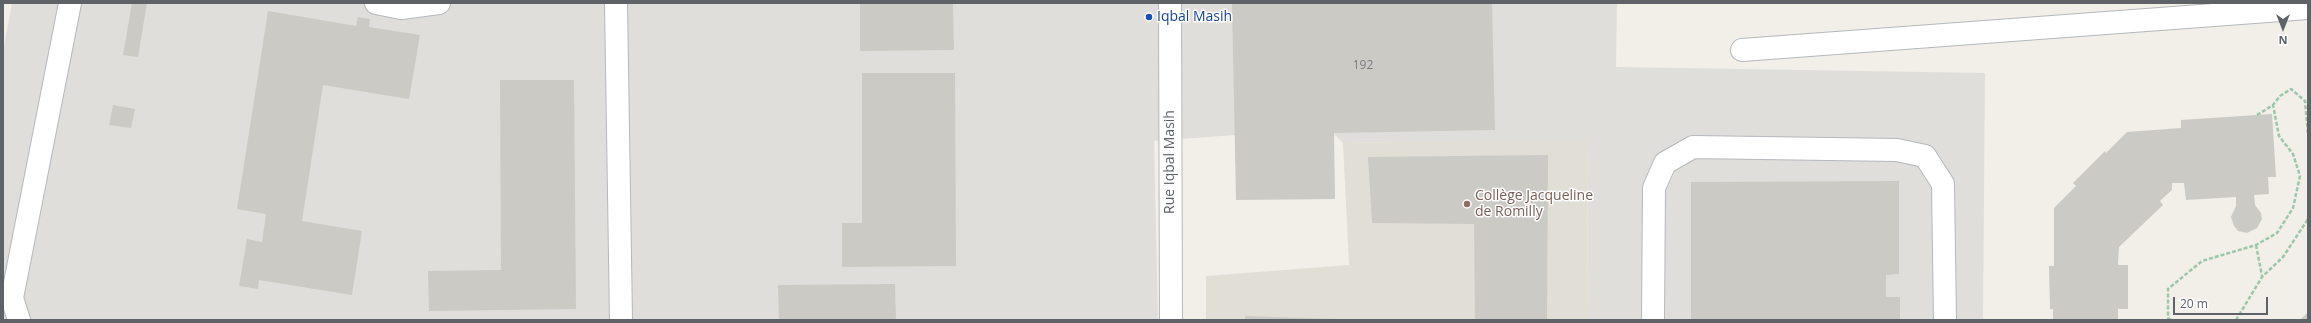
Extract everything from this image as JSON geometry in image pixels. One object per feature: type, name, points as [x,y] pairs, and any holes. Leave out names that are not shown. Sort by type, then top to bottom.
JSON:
[{"type":"street","points":[[19,320],[12,298],[70,3]]},
{"type":"street","points":[[376,3],[401,8],[439,3]]},
{"type":"street","points":[[616,3],[621,320]]},
{"type":"street","name":"Rue Iqbal Masih","points":[[1170,3],[1171,320]]},
{"type":"street","points":[[1742,50],[2308,8]]},
{"type":"street","points":[[1653,320],[1654,188],[1665,163],[1693,147],[1897,150],[1925,156],[1943,184],[1945,320]]},
{"type":"path","points":[[2257,115],[2273,105],[2280,96],[2291,89],[2305,101],[2308,135]]},
{"type":"path","points":[[2171,320],[2168,318],[2168,289],[2202,261],[2256,245],[2277,233],[2293,208],[2300,176],[2293,154],[2279,136],[2273,105]]},
{"type":"path","points":[[2236,320],[2262,277],[2283,256],[2308,219]]},
{"type":"path","points":[[2256,245],[2262,277]]},
{"type":"shaded area","points":[[12,3],[1617,3],[1616,67],[1985,73],[1983,320],[1588,320],[1587,140],[1343,143],[1333,133],[1234,135],[1154,141],[1158,320],[3,320],[3,51]]},
{"type":"shaded area","name":"Collège Jacqueline de Romilly","points":[[1587,139],[1588,320],[1206,320],[1206,276],[1349,265],[1343,143]]},
{"type":"building","points":[[132,3],[147,3],[138,57],[123,55]]},
{"type":"building","points":[[860,3],[953,3],[954,50],[860,51]]},
{"type":"building","points":[[1232,3],[1492,3],[1495,130],[1334,133],[1335,199],[1236,200]]},
{"type":"building","points":[[268,11],[356,26],[358,17],[370,19],[369,27],[420,35],[409,99],[323,85],[302,221],[362,231],[352,295],[259,280],[258,289],[239,286],[247,239],[262,242],[266,214],[237,209]]},
{"type":"building","points":[[862,73],[955,73],[956,266],[842,267],[842,223],[862,223]]},
{"type":"building","points":[[500,80],[574,80],[576,309],[429,311],[428,271],[501,270]]},
{"type":"building","points":[[113,105],[135,109],[131,128],[109,125]]},
{"type":"building","points":[[2272,114],[2276,177],[2268,177],[2269,194],[2254,195],[2255,205],[2261,213],[2262,219],[2257,228],[2247,233],[2238,231],[2234,226],[2231,217],[2236,206],[2236,197],[2186,200],[2184,183],[2172,183],[2172,190],[2160,201],[2163,205],[2119,247],[2118,265],[2128,265],[2128,309],[2118,309],[2118,320],[2053,320],[2053,309],[2050,309],[2049,266],[2054,266],[2054,208],[2076,186],[2073,183],[2105,151],[2106,153],[2127,132],[2181,128],[2181,120]]},
{"type":"building","points":[[1548,155],[1547,320],[1475,320],[1474,224],[1372,223],[1368,157]]},
{"type":"building","points":[[1899,181],[1899,274],[1886,275],[1886,297],[1900,297],[1900,320],[1691,320],[1691,182]]},
{"type":"building","points":[[895,284],[896,320],[779,320],[778,285]]},
{"type":"building","points":[[2308,312],[2308,320],[2300,320]]},
{"type":"building","points":[[1245,316],[1335,319],[1335,320],[1245,320]]},
{"type":"place","name":"Iqbal Masih","points":[[1149,17]]},
{"type":"place","name":"Collège Jacqueline de Romilly","points":[[1467,204]]}]
